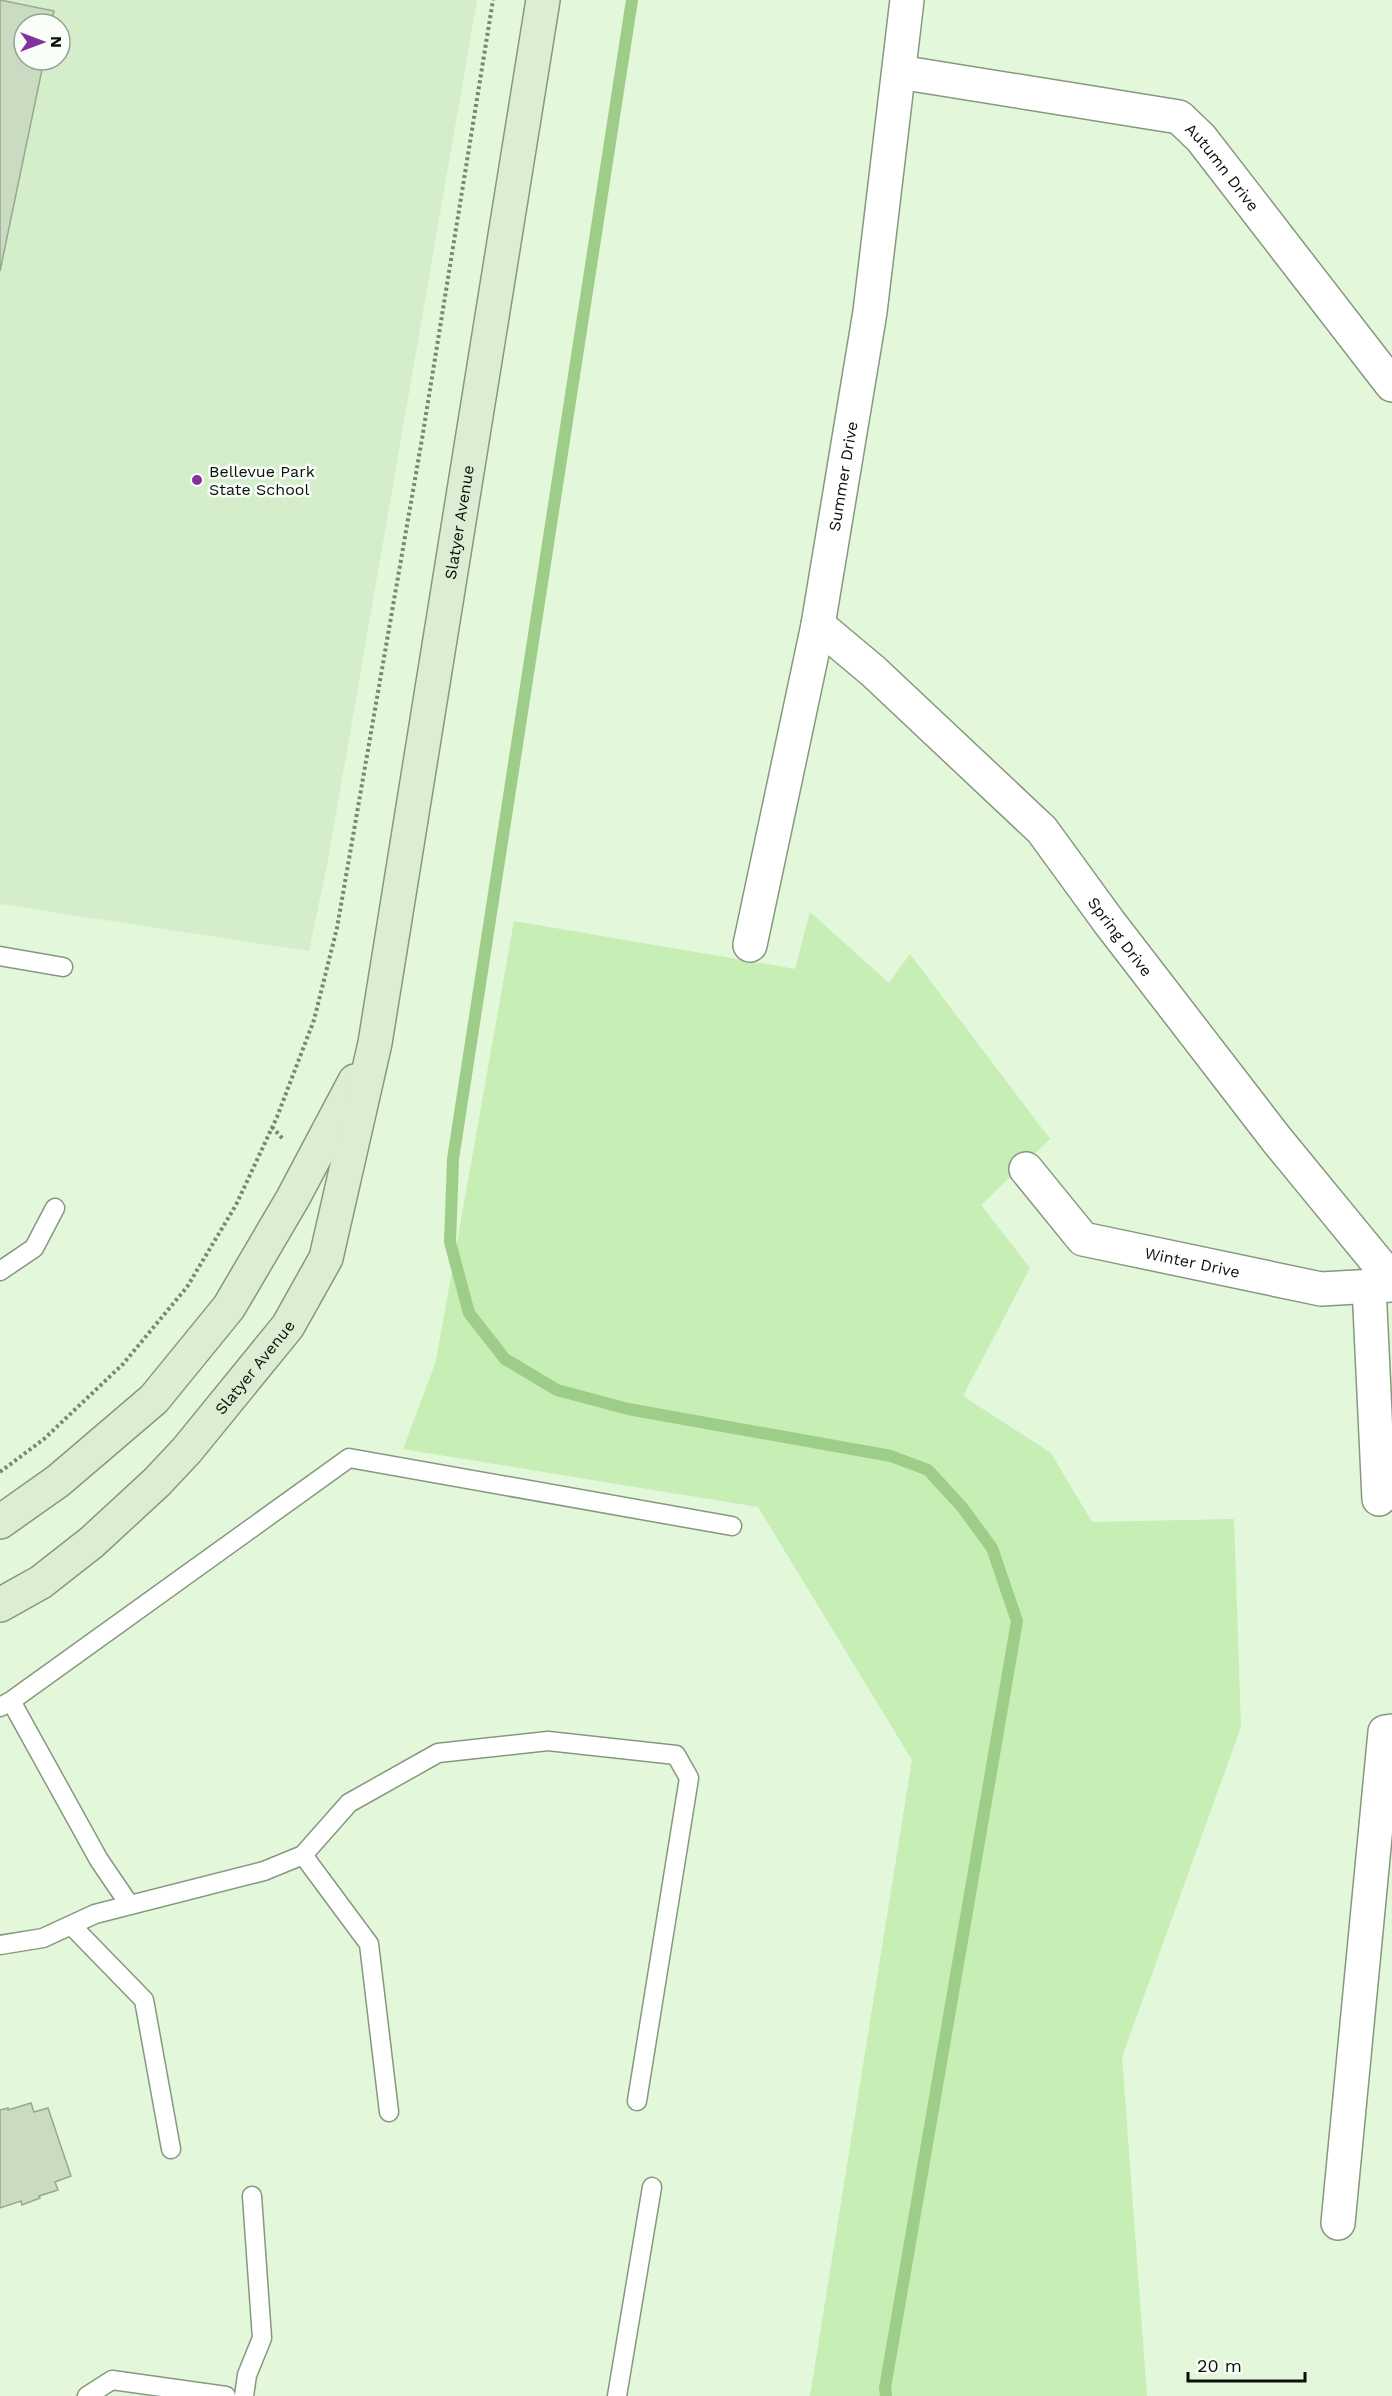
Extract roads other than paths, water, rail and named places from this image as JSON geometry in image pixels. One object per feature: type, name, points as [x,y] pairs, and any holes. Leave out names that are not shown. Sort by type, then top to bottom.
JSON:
[{"type":"main road","name":"Slatyer Avenue","points":[[0,1605],[40,1582],[92,1542],[157,1482],[187,1450],[288,1326],[326,1258],[375,1043],[543,0]]},
{"type":"main road","name":"Slatyer Avenue","points":[[0,1522],[58,1481],[154,1399],[229,1307],[293,1198],[375,1043]]},
{"type":"street","name":"Summer Drive","points":[[750,945],[818,625],[870,312],[907,0]]},
{"type":"street","name":"Autumn Drive","points":[[899,72],[1179,117],[1201,138],[1392,385]]},
{"type":"street","name":"Spring Drive","points":[[818,625],[873,671],[1042,830],[1384,1284]]},
{"type":"street","name":"Winter Drive","points":[[1026,1169],[1083,1239],[1321,1289],[1384,1284]]},
{"type":"street","points":[[1379,1499],[1384,1284]]},
{"type":"street","points":[[1338,2223],[1385,1732],[1392,1731]]},
{"type":"lane","points":[[0,956],[63,967]]},
{"type":"lane","points":[[0,1271],[34,1248],[56,1208]]},
{"type":"lane","points":[[129,1904],[99,1860],[6,1704],[349,1458],[732,1526]]},
{"type":"lane","points":[[0,1945],[43,1938],[95,1914],[264,1870],[303,1855],[349,1803],[438,1754],[548,1741],[676,1755],[689,1778],[637,2101]]},
{"type":"lane","points":[[303,1855],[369,1944],[389,2112]]},
{"type":"lane","points":[[71,1925],[144,2000],[171,2150]]},
{"type":"lane","points":[[617,2396],[652,2187]]},
{"type":"lane","points":[[244,2396],[248,2375],[262,2338],[252,2196]]},
{"type":"lane","points":[[87,2396],[112,2380],[226,2396]]},
{"type":"waterway","points":[[632,0],[453,1159],[450,1242],[469,1313],[505,1359],[557,1390],[628,1409],[891,1456],[928,1470],[962,1507],[992,1548],[1017,1621],[885,2388],[886,2396]]},
{"type":"place","name":"Bellevue Park State School","points":[[197,480]]}]
